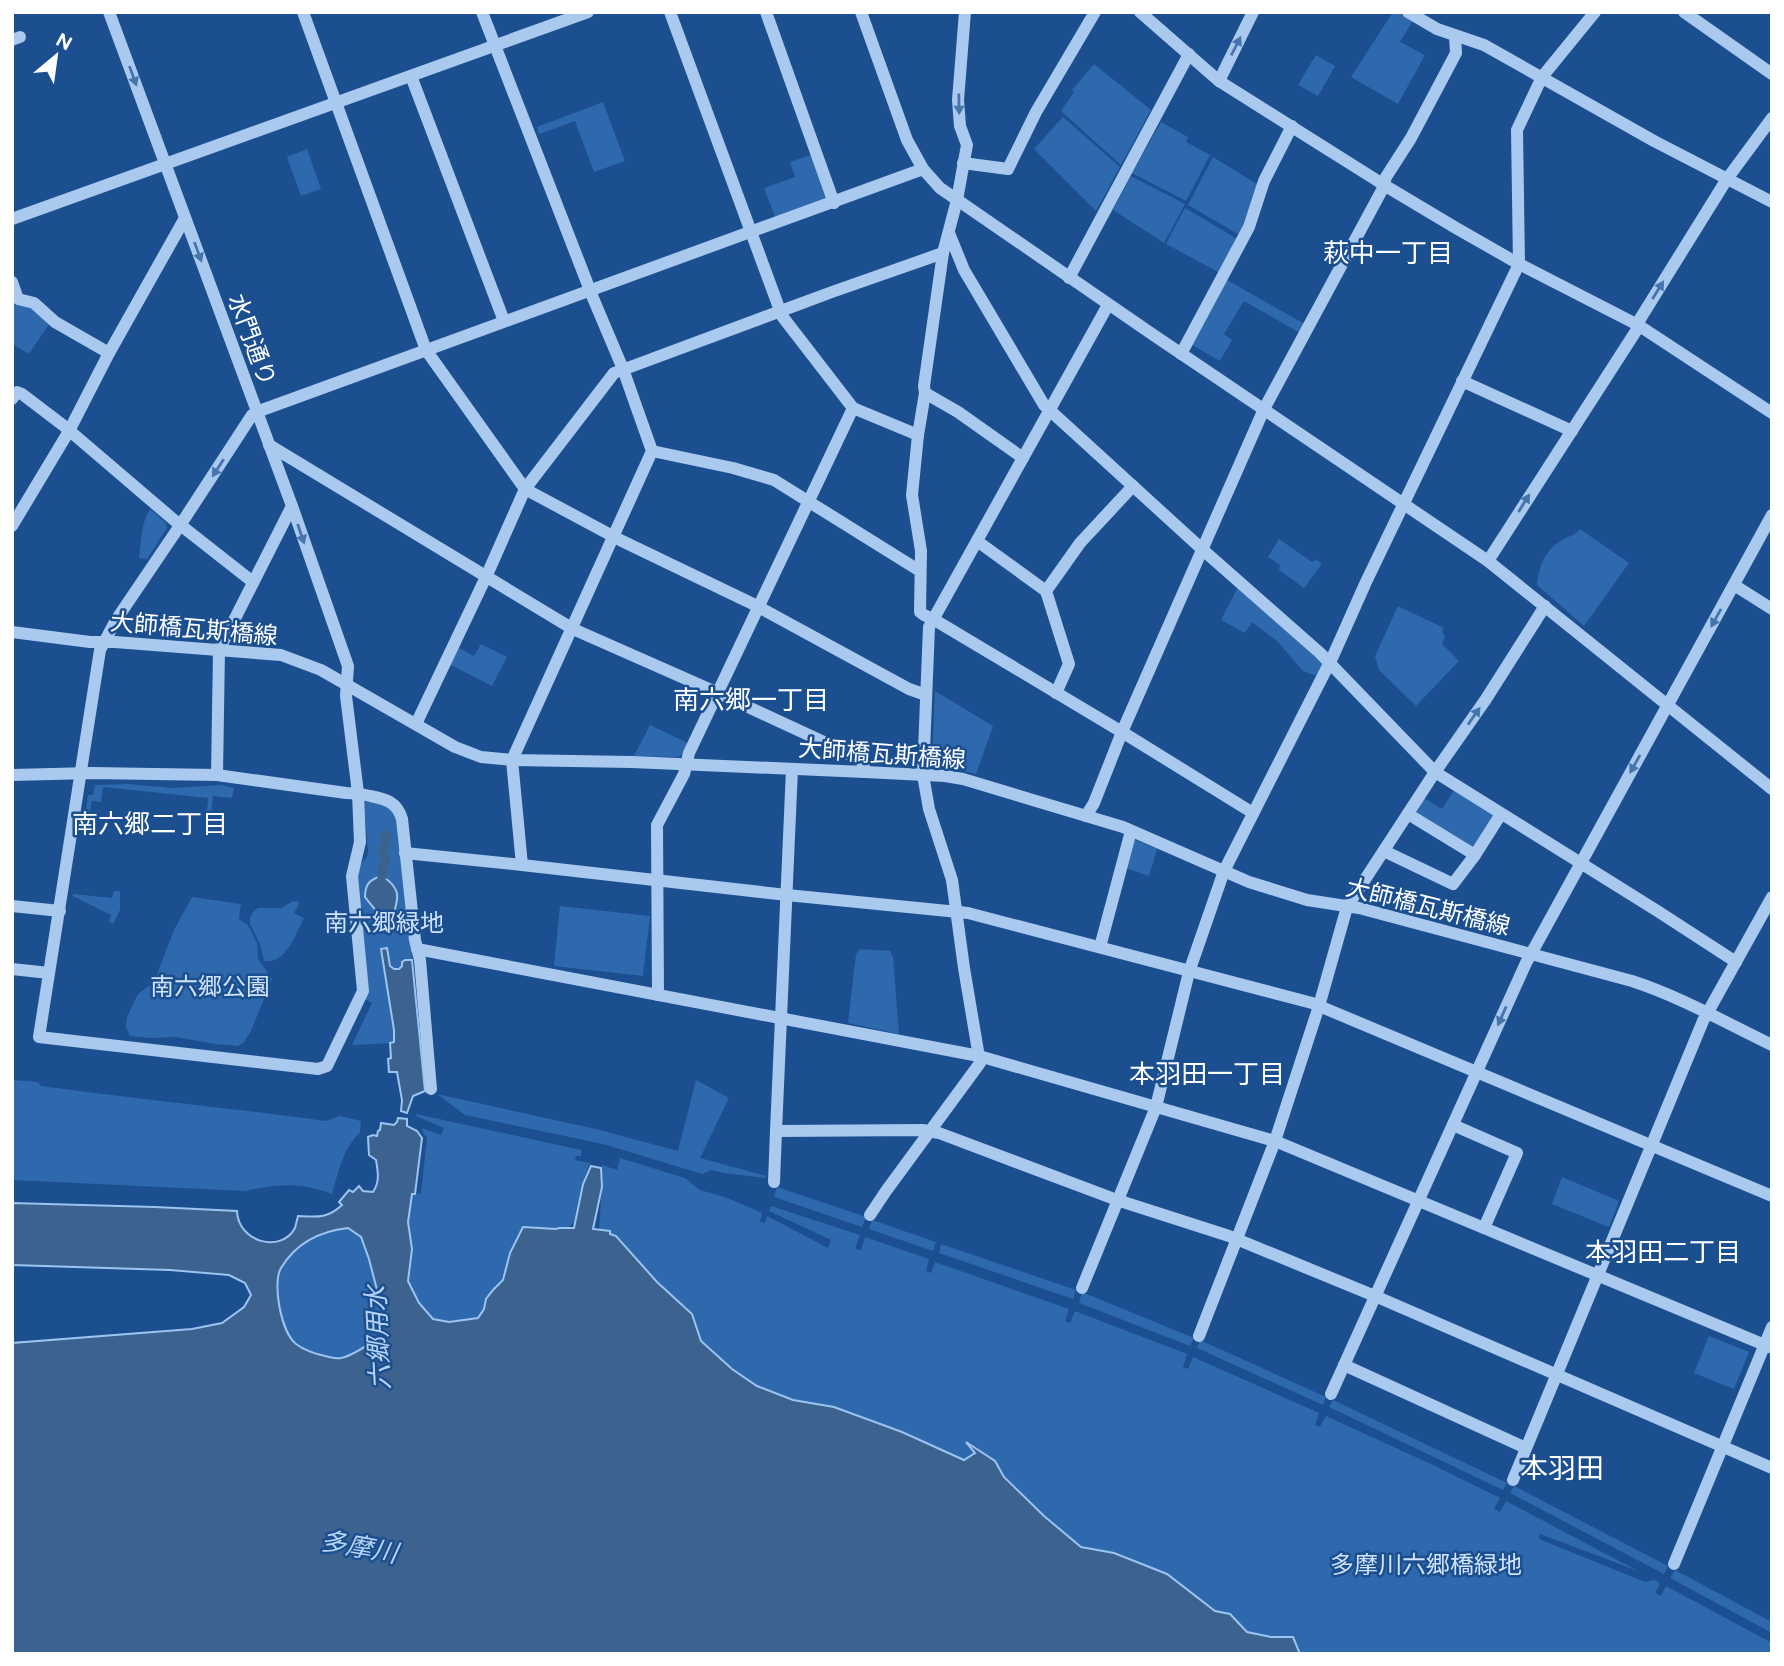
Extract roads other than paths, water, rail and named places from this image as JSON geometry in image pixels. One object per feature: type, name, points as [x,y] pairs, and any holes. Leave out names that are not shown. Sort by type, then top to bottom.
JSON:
[{"type":"street","name":"水門通り","points":[[49,973],[39,1037],[318,1069],[327,1066],[363,991],[352,876],[360,842],[358,793],[346,683],[348,666],[292,506],[109,12]]},
{"type":"street","points":[[303,12],[426,350],[525,489],[614,537],[759,608],[909,689],[926,695]]},
{"type":"street","points":[[482,12],[623,369],[652,451],[513,760],[522,865]]},
{"type":"street","points":[[12,219],[588,12]]},
{"type":"street","points":[[670,12],[780,312],[853,408],[918,435]]},
{"type":"street","points":[[766,12],[834,203]]},
{"type":"street","points":[[861,12],[907,140],[923,169],[940,188],[1108,305],[1488,561],[1772,789]]},
{"type":"street","points":[[965,12],[958,100],[960,126],[967,145],[957,200],[943,253],[912,495],[921,551],[920,612],[1253,813]]},
{"type":"street","points":[[963,163],[1008,169],[1036,112],[1095,12]]},
{"type":"street","points":[[1140,12],[1219,81],[1519,264],[1639,325],[1772,413]]},
{"type":"street","points":[[1219,81],[1253,12]]},
{"type":"street","points":[[1408,12],[1437,29],[1483,45],[1654,141],[1772,202]]},
{"type":"street","points":[[1082,1288],[1156,1107],[1189,972],[1224,871],[1329,663],[1519,264],[1517,130],[1542,77],[1595,12]]},
{"type":"street","points":[[1684,12],[1772,74]]},
{"type":"street","points":[[1086,816],[1094,803],[1122,732],[1264,410],[1456,53],[1455,36]]},
{"type":"street","points":[[1069,278],[1189,54]]},
{"type":"street","points":[[411,76],[504,321]]},
{"type":"street","points":[[1488,561],[1611,371],[1727,178],[1772,118]]},
{"type":"street","points":[[1181,354],[1249,227],[1264,181],[1292,126]]},
{"type":"street","points":[[12,969],[49,973],[100,650],[116,620],[252,415],[923,169]]},
{"type":"street","points":[[12,526],[69,431],[109,353],[185,218]]},
{"type":"street","points":[[949,233],[964,270],[1044,405],[1320,653],[1435,772],[1736,962]]},
{"type":"street","points":[[416,723],[525,489],[614,373],[943,253]]},
{"type":"street","points":[[12,282],[18,299],[34,303],[55,322],[109,353]]},
{"type":"street","points":[[870,1214],[981,1063],[952,880],[929,809],[923,775],[929,626],[1108,305]]},
{"type":"street","points":[[1462,381],[1572,431]]},
{"type":"street","points":[[12,399],[19,392],[253,582]]},
{"type":"street","points":[[925,393],[958,412],[1023,458]]},
{"type":"street","points":[[657,995],[657,825],[684,774],[689,754],[853,408]]},
{"type":"street","points":[[269,445],[573,629],[841,750],[863,762],[865,772]]},
{"type":"street","points":[[652,451],[733,468],[774,480],[920,571]]},
{"type":"street","points":[[1046,591],[1080,544],[1133,486]]},
{"type":"street","points":[[217,775],[219,650],[292,506]]},
{"type":"street","points":[[1331,1394],[1531,954],[1772,515]]},
{"type":"street","points":[[977,541],[1046,591],[1069,664],[1056,693]]},
{"type":"street","points":[[1734,584],[1772,609]]},
{"type":"street","points":[[1199,1336],[1275,1141],[1319,1006],[1347,907],[1545,606]]},
{"type":"street","name":"大師橋瓦斯橋線","points":[[12,632],[104,642],[281,655],[321,670],[455,747],[481,757],[865,772],[963,779],[1131,831],[1249,882],[1307,900],[1359,908],[1654,988],[1772,1045]]},
{"type":"street","points":[[775,1182],[792,769]]},
{"type":"street","points":[[12,775],[217,775],[384,798],[397,808],[402,819],[420,960],[431,1089]]},
{"type":"street","points":[[1408,814],[1475,855]]},
{"type":"street","points":[[1384,851],[1453,884],[1501,814]]},
{"type":"street","points":[[1100,947],[1131,831]]},
{"type":"street","points":[[405,853],[968,913],[1319,1006],[1772,1196]]},
{"type":"street","points":[[1513,1480],[1707,1013],[1772,897]]},
{"type":"street","points":[[12,906],[60,911]]},
{"type":"street","points":[[417,949],[979,1056],[1275,1141],[1768,1346]]},
{"type":"street","points":[[1453,1125],[1517,1153],[1484,1228]]},
{"type":"street","points":[[776,1131],[931,1130],[1117,1200],[1236,1239],[1375,1296],[1772,1468]]},
{"type":"street","points":[[1674,1564],[1768,1346],[1772,1327]]},
{"type":"street","points":[[1344,1365],[1527,1448]]},
{"type":"water","points":[[382,876],[395,889],[397,901],[391,930],[382,931],[379,916],[365,897],[369,883]]},
{"type":"water","points":[[387,948],[390,966],[394,969],[399,969],[405,960],[412,960],[425,1091],[413,1096],[407,1113],[401,1111],[402,1100],[397,1072],[389,1072],[388,1059],[391,1058],[390,1043],[394,1042],[394,1030],[381,949]]},
{"type":"water","points":[[398,1118],[407,1119],[407,1126],[417,1131],[422,1138],[415,1194],[412,1194],[408,1222],[412,1249],[408,1281],[419,1303],[433,1319],[449,1322],[478,1318],[486,1299],[503,1280],[510,1253],[523,1227],[574,1228],[583,1184],[591,1166],[601,1168],[602,1187],[593,1229],[610,1231],[610,1234],[616,1236],[657,1282],[692,1314],[701,1341],[732,1369],[757,1386],[793,1400],[834,1407],[902,1432],[964,1460],[975,1453],[966,1442],[995,1461],[1004,1477],[1081,1547],[1114,1553],[1167,1574],[1215,1611],[1230,1614],[1247,1632],[1271,1637],[1293,1637],[1300,1654],[12,1654],[12,1343],[192,1329],[222,1323],[244,1307],[251,1295],[245,1283],[229,1275],[170,1270],[12,1265],[12,1203],[237,1211],[239,1222],[252,1237],[261,1241],[280,1241],[289,1236],[295,1228],[298,1216],[316,1217],[331,1213],[342,1205],[339,1202],[349,1190],[353,1192],[359,1186],[363,1191],[373,1192],[378,1173],[376,1160],[369,1155],[368,1137],[377,1136],[381,1123],[394,1125]],"holes":[[[348,1228],[361,1237],[384,1317],[379,1337],[346,1357],[333,1358],[310,1352],[296,1344],[282,1319],[277,1285],[281,1268],[302,1245],[319,1235]]]},
{"type":"waterway","points":[[382,876],[385,860],[382,848],[386,843],[386,835]]},
{"type":"district","name":"萩中一丁目","points":[[1388,253]]},
{"type":"district","name":"南六郷一丁目","points":[[751,700]]},
{"type":"district","name":"南六郷二丁目","points":[[150,824]]},
{"type":"district","name":"本羽田一丁目","points":[[1207,1074]]},
{"type":"district","name":"本羽田二丁目","points":[[1663,1252]]},
{"type":"district","name":"本羽田","points":[[1562,1468]]},
{"type":"park label","name":"南六郷緑地","points":[[384,923]]},
{"type":"park label","name":"南六郷公園","points":[[210,987]]},
{"type":"park label","name":"多摩川六郷橋緑地","points":[[1426,1565]]},
{"type":"water label","name":"六郷用水","points":[[378,1338]]},
{"type":"water label","name":"多摩川","points":[[359,1547]]}]
